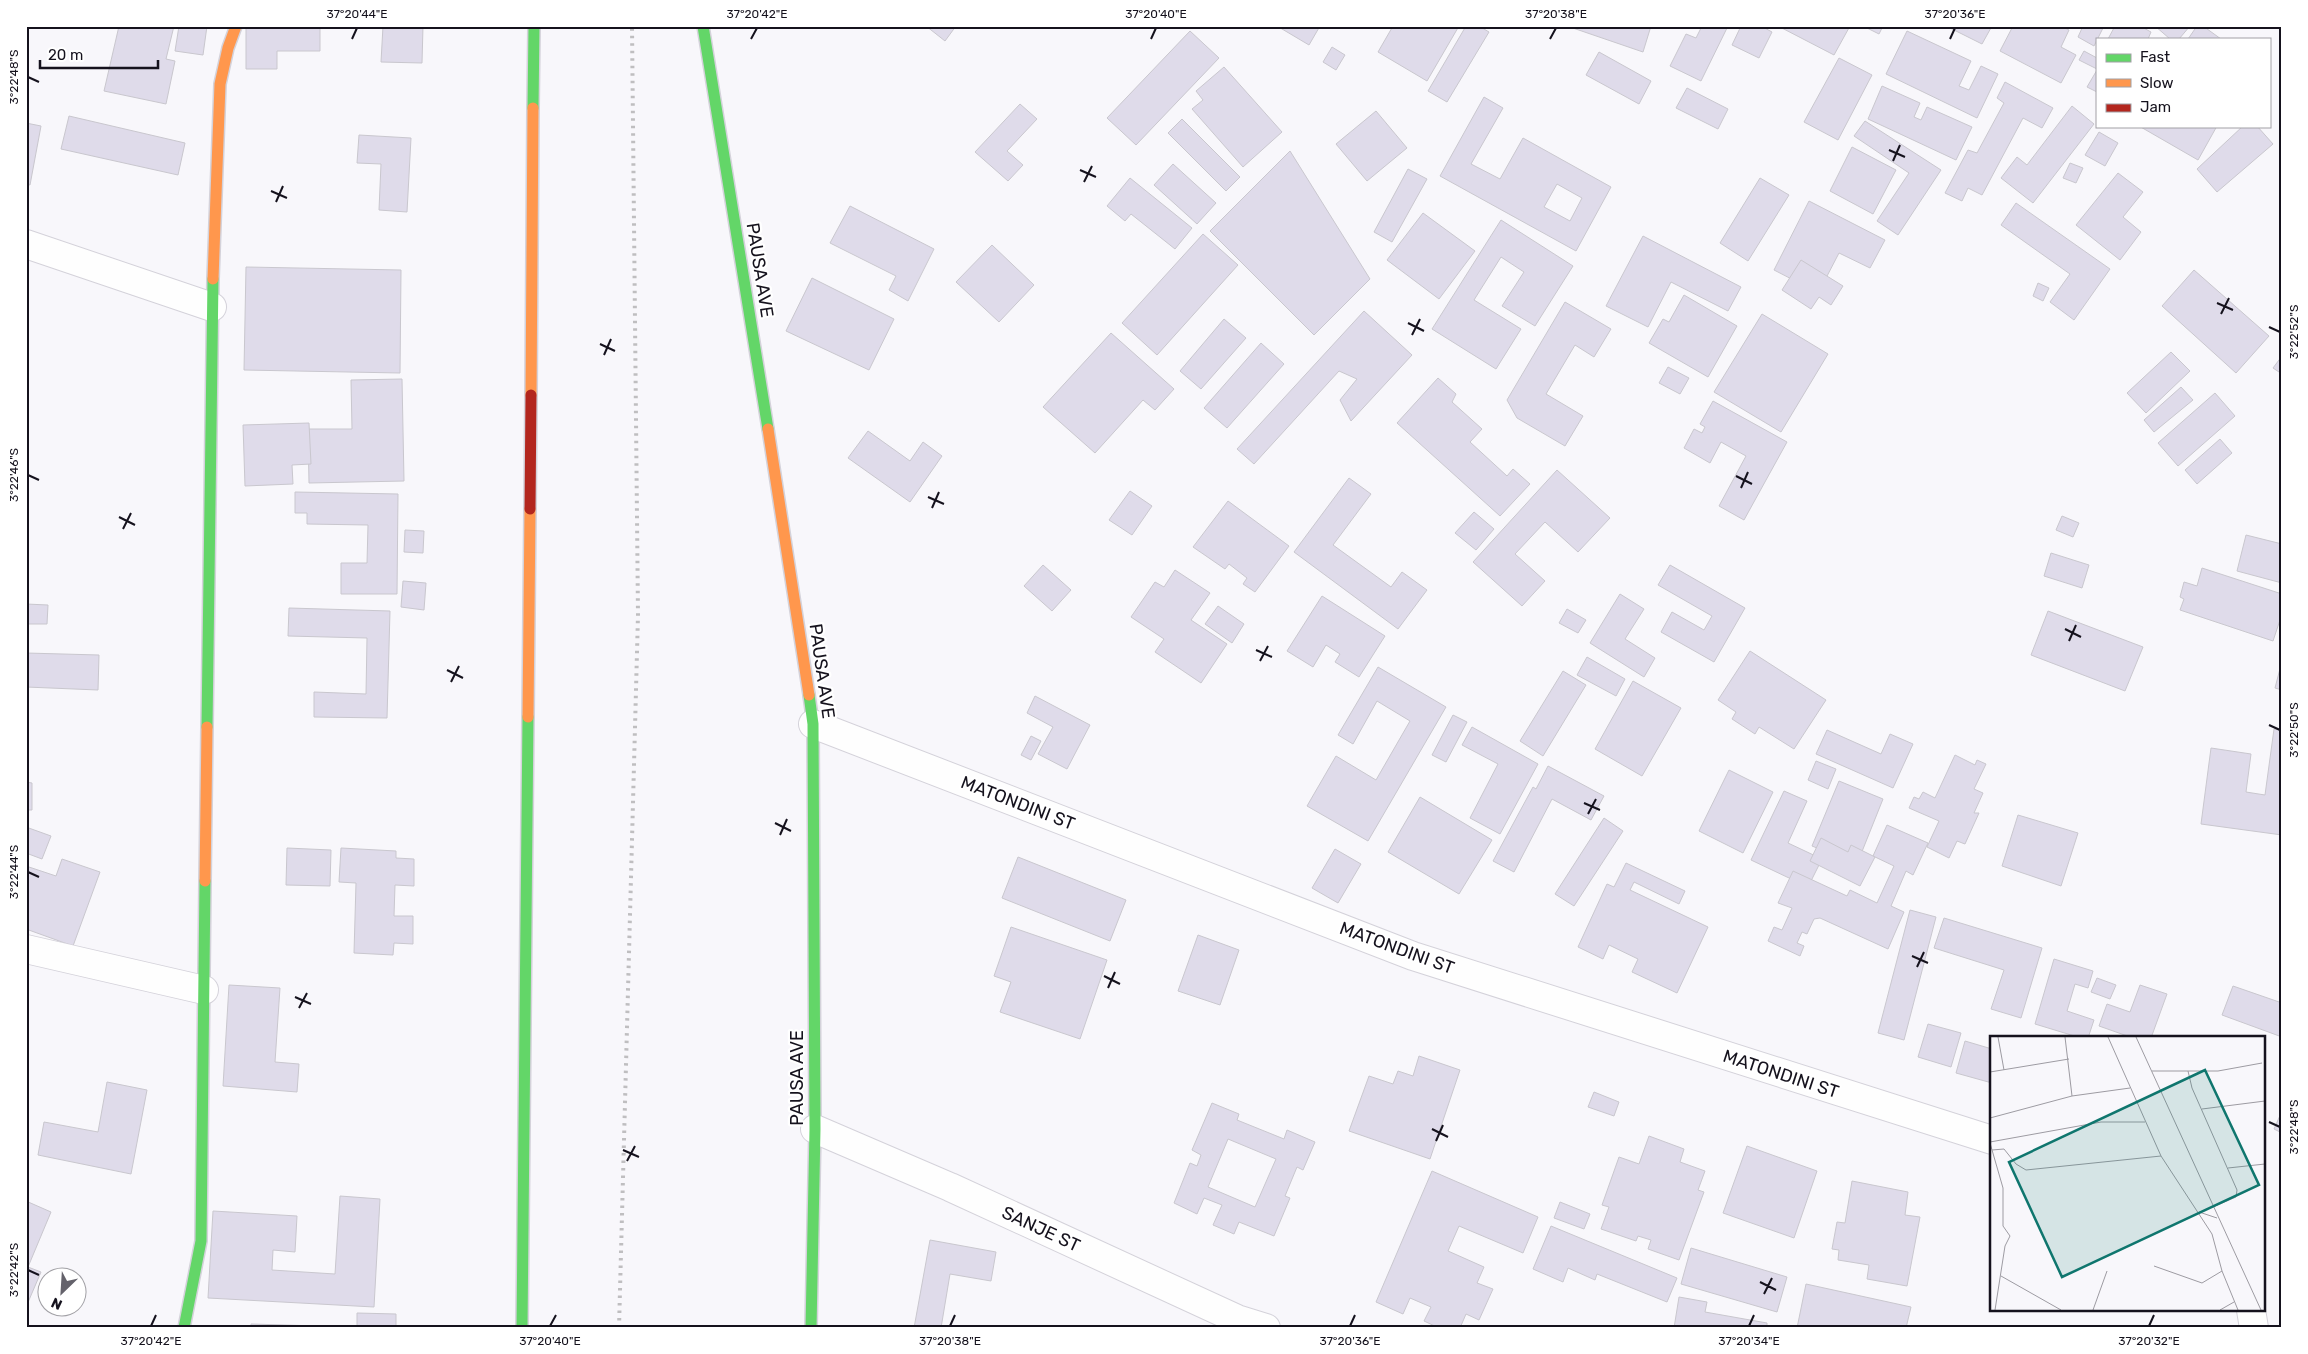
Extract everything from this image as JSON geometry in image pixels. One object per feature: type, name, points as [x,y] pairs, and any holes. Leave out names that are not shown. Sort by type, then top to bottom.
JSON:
[{"type":"street","points":[[184,1328],[201,1241],[212,307],[220,84],[228,48],[236,26]]},
{"type":"street","points":[[522,1328],[534,26]]},
{"type":"street","name":"PAUSA AVE","points":[[703,26],[790,571],[812,724],[815,1129],[811,1328]]},
{"type":"street","points":[[26,244],[212,307]]},
{"type":"street","name":"MATONDINI ST","points":[[812,724],[1413,956],[1990,1139]]},
{"type":"street","points":[[26,949],[204,990]]},
{"type":"street","name":"SANJE ST","points":[[815,1129],[958,1191],[1237,1319],[1266,1328]]},
{"type":"street","points":[[2251,1312],[2254,1328]]},
{"type":"building","points":[[119,26],[174,26],[166,59],[175,61],[166,104],[104,91]]},
{"type":"building","points":[[179,26],[207,26],[203,55],[175,51]]},
{"type":"building","points":[[246,26],[320,26],[320,51],[277,51],[277,69],[246,69]]},
{"type":"building","points":[[383,26],[423,26],[422,63],[381,62]]},
{"type":"building","points":[[926,26],[956,26],[945,41]]},
{"type":"building","points":[[1277,26],[1320,26],[1309,45]]},
{"type":"building","points":[[1393,26],[1459,26],[1427,81],[1378,52]]},
{"type":"building","points":[[1466,26],[1479,26],[1489,32],[1447,102],[1428,91]]},
{"type":"building","points":[[1567,26],[1651,26],[1643,52]]},
{"type":"building","points":[[1702,26],[1728,26],[1701,81],[1670,66],[1686,34],[1696,38]]},
{"type":"building","points":[[1741,26],[1761,26],[1772,32],[1759,58],[1732,45]]},
{"type":"building","points":[[1778,26],[1850,26],[1834,55]]},
{"type":"building","points":[[1863,26],[1883,26],[1879,34]]},
{"type":"building","points":[[1946,26],[1992,26],[1982,44]]},
{"type":"building","points":[[2013,26],[2061,26],[2069,30],[2061,47],[2076,55],[2061,83],[2000,51]]},
{"type":"building","points":[[2083,26],[2104,26],[2098,38],[2096,38],[2094,46],[2078,37]]},
{"type":"building","points":[[2115,26],[2140,26],[2151,32],[2148,38],[2109,38]]},
{"type":"building","points":[[2155,26],[2190,26],[2180,38],[2169,38]]},
{"type":"building","points":[[2197,26],[2203,26],[2220,38],[2189,38]]},
{"type":"building","points":[[1190,31],[1219,58],[1136,145],[1107,118]]},
{"type":"building","points":[[1907,31],[1971,61],[1959,86],[1969,90],[1981,66],[1998,74],[1977,118],[1886,74]]},
{"type":"building","points":[[1332,47],[1345,55],[1336,70],[1323,62]]},
{"type":"building","points":[[2084,51],[2096,57],[2096,68],[2079,60]]},
{"type":"building","points":[[1599,52],[1651,81],[1639,104],[1586,75]]},
{"type":"building","points":[[1839,58],[1872,75],[1838,140],[1804,122]]},
{"type":"building","points":[[1224,67],[1282,132],[1243,167],[1192,109],[1203,100],[1196,91]]},
{"type":"building","points":[[2096,72],[2096,92],[2087,87]]},
{"type":"building","points":[[2005,82],[2053,108],[2042,128],[2023,118],[1982,195],[1968,188],[1962,201],[1945,193],[1968,150],[1977,153],[2004,103],[1997,98]]},
{"type":"building","points":[[1882,86],[1920,103],[1914,117],[1921,120],[1927,107],[1972,127],[1956,160],[1868,119]]},
{"type":"building","points":[[1687,88],[1728,109],[1718,129],[1676,108]]},
{"type":"building","points":[[1484,97],[1503,108],[1471,164],[1500,179],[1523,138],[1611,187],[1576,251],[1440,176]],"holes":[[[1557,184],[1582,198],[1570,221],[1544,207]]]},
{"type":"building","points":[[1020,104],[1037,119],[1007,151],[1023,165],[1008,181],[975,152]]},
{"type":"building","points":[[2072,106],[2094,124],[2033,203],[2001,178],[2017,157],[2027,165]]},
{"type":"building","points":[[1376,111],[1407,148],[1367,181],[1336,144]]},
{"type":"building","points":[[69,116],[185,143],[178,175],[61,149]]},
{"type":"building","points":[[1182,119],[1240,177],[1226,191],[1168,133]]},
{"type":"building","points":[[1865,121],[1941,170],[1898,235],[1877,221],[1909,173],[1854,136]]},
{"type":"building","points":[[26,123],[41,126],[30,185],[26,184]]},
{"type":"building","points":[[2142,128],[2216,128],[2198,160]]},
{"type":"building","points":[[2241,128],[2259,128],[2273,144],[2217,192],[2197,169]]},
{"type":"building","points":[[2099,132],[2118,143],[2105,166],[2085,155]]},
{"type":"building","points":[[359,135],[411,138],[407,212],[379,210],[381,164],[357,163]]},
{"type":"building","points":[[1852,147],[1896,170],[1873,214],[1830,191]]},
{"type":"building","points":[[1290,151],[1370,279],[1314,335],[1210,231]]},
{"type":"building","points":[[2070,163],[2083,168],[2076,183],[2063,178]]},
{"type":"building","points":[[1173,164],[1216,203],[1197,224],[1154,185]]},
{"type":"building","points":[[1408,169],[1427,179],[1392,242],[1374,232]]},
{"type":"building","points":[[2118,173],[2143,192],[2123,217],[2141,232],[2120,260],[2076,225]]},
{"type":"building","points":[[1130,178],[1192,228],[1175,249],[1131,214],[1125,221],[1107,206]]},
{"type":"building","points":[[1760,178],[1789,195],[1748,261],[1720,243]]},
{"type":"building","points":[[1809,201],[1885,240],[1870,268],[1839,253],[1825,280],[1813,275],[1807,287],[1774,270]]},
{"type":"building","points":[[2016,203],[2110,269],[2074,320],[2050,302],[2070,274],[2001,225]]},
{"type":"building","points":[[850,206],[934,249],[908,301],[889,290],[896,276],[830,243]]},
{"type":"building","points":[[1423,213],[1475,251],[1439,299],[1387,260]]},
{"type":"building","points":[[1501,220],[1573,266],[1535,326],[1502,306],[1524,272],[1501,257],[1474,300],[1521,329],[1496,369],[1432,329]]},
{"type":"building","points":[[1203,234],[1238,265],[1157,355],[1122,323]]},
{"type":"building","points":[[1643,236],[1741,287],[1728,311],[1671,282],[1648,327],[1606,306]]},
{"type":"building","points":[[992,245],[1034,285],[999,322],[956,282]]},
{"type":"building","points":[[1801,260],[1843,286],[1831,305],[1819,297],[1811,309],[1782,290]]},
{"type":"building","points":[[246,267],[401,270],[400,373],[244,370]]},
{"type":"building","points":[[2194,270],[2269,336],[2236,373],[2162,306]]},
{"type":"building","points":[[812,278],[894,319],[869,370],[786,331]]},
{"type":"building","points":[[2038,283],[2049,288],[2043,301],[2033,296]]},
{"type":"building","points":[[1684,295],[1737,326],[1708,377],[1649,343],[1663,319],[1669,322]]},
{"type":"building","points":[[1565,302],[1611,329],[1594,357],[1575,345],[1546,394],[1583,416],[1565,446],[1517,418],[1507,400]]},
{"type":"building","points":[[1364,311],[1412,355],[1351,421],[1340,400],[1357,379],[1339,371],[1254,464],[1237,449]]},
{"type":"building","points":[[1762,314],[1828,354],[1781,432],[1714,392]]},
{"type":"building","points":[[1224,319],[1246,338],[1201,389],[1180,371]]},
{"type":"building","points":[[1111,333],[1174,389],[1155,410],[1143,400],[1095,453],[1043,407]]},
{"type":"building","points":[[1261,343],[1284,364],[1227,428],[1204,408]]},
{"type":"building","points":[[2171,352],[2190,371],[2146,413],[2127,393]]},
{"type":"building","points":[[2282,356],[2282,374],[2273,368]]},
{"type":"building","points":[[1668,367],[1689,378],[1680,394],[1659,383]]},
{"type":"building","points":[[1438,378],[1456,394],[1452,402],[1482,429],[1470,442],[1507,476],[1513,469],[1530,484],[1500,516],[1397,423]]},
{"type":"building","points":[[402,379],[404,481],[309,483],[308,429],[352,429],[351,380]]},
{"type":"building","points":[[2181,387],[2193,400],[2154,432],[2144,420]]},
{"type":"building","points":[[2215,393],[2235,416],[2178,466],[2158,443]]},
{"type":"building","points":[[1713,401],[1787,442],[1744,520],[1719,506],[1746,456],[1721,442],[1710,463],[1684,448],[1694,429],[1702,433],[1705,427],[1700,424]]},
{"type":"building","points":[[309,423],[311,464],[292,465],[293,484],[245,486],[243,425]]},
{"type":"building","points":[[868,431],[910,461],[923,442],[942,456],[910,502],[848,458]]},
{"type":"building","points":[[2220,439],[2232,453],[2197,484],[2185,470]]},
{"type":"building","points":[[1557,470],[1610,518],[1578,552],[1545,522],[1515,554],[1545,581],[1522,606],[1473,562]]},
{"type":"building","points":[[1349,478],[1371,494],[1333,545],[1391,587],[1402,572],[1427,590],[1398,629],[1294,552]]},
{"type":"building","points":[[1130,491],[1152,506],[1132,535],[1109,520]]},
{"type":"building","points":[[295,492],[398,494],[397,594],[341,594],[341,563],[367,563],[368,525],[307,524],[307,513],[295,513]]},
{"type":"building","points":[[1228,501],[1289,546],[1255,592],[1243,584],[1247,578],[1229,564],[1225,569],[1193,547]]},
{"type":"building","points":[[1474,512],[1494,529],[1476,550],[1455,533]]},
{"type":"building","points":[[2062,516],[2079,523],[2073,537],[2056,530]]},
{"type":"building","points":[[405,530],[424,531],[423,553],[404,552]]},
{"type":"building","points":[[2246,535],[2282,544],[2282,583],[2237,571]]},
{"type":"building","points":[[2051,553],[2089,565],[2082,588],[2044,576]]},
{"type":"building","points":[[1043,565],[1071,590],[1052,611],[1024,586]]},
{"type":"building","points":[[1670,565],[1745,608],[1714,662],[1661,632],[1672,612],[1704,630],[1712,616],[1658,585]]},
{"type":"building","points":[[2202,568],[2282,594],[2282,614],[2273,641],[2180,610],[2184,599],[2180,597],[2184,582],[2197,586]]},
{"type":"building","points":[[1175,570],[1210,593],[1191,620],[1227,644],[1201,683],[1155,652],[1164,639],[1131,617],[1155,582],[1164,587]]},
{"type":"building","points":[[403,581],[426,583],[424,610],[401,607]]},
{"type":"building","points":[[1620,594],[1644,609],[1625,639],[1655,658],[1644,677],[1590,643]]},
{"type":"building","points":[[1322,596],[1385,636],[1359,677],[1335,662],[1340,654],[1326,645],[1313,667],[1287,651]]},
{"type":"building","points":[[26,604],[48,605],[47,624],[26,624]]},
{"type":"building","points":[[1218,606],[1244,624],[1232,643],[1205,624]]},
{"type":"building","points":[[289,608],[390,611],[387,718],[314,717],[314,692],[366,694],[367,638],[288,636]]},
{"type":"building","points":[[1567,609],[1586,620],[1578,633],[1559,623]]},
{"type":"building","points":[[2048,611],[2143,647],[2125,691],[2031,655]]},
{"type":"building","points":[[1750,651],[1826,700],[1794,749],[1759,727],[1755,734],[1732,719],[1736,712],[1718,700]]},
{"type":"building","points":[[26,653],[99,655],[98,690],[26,687]]},
{"type":"building","points":[[1587,657],[1625,679],[1616,696],[1577,675]]},
{"type":"building","points":[[2282,661],[2282,690],[2275,688]]},
{"type":"building","points":[[1378,667],[1446,707],[1368,841],[1307,806],[1336,756],[1376,780],[1410,721],[1377,701],[1353,744],[1338,735]]},
{"type":"building","points":[[1563,671],[1586,685],[1543,756],[1520,741]]},
{"type":"building","points":[[1633,681],[1681,708],[1642,776],[1595,749]]},
{"type":"building","points":[[1035,696],[1090,725],[1067,769],[1038,754],[1053,727],[1027,713]]},
{"type":"building","points":[[1453,715],[1467,722],[1446,762],[1432,755]]},
{"type":"building","points":[[1472,727],[1538,764],[1500,834],[1470,818],[1498,764],[1462,745]]},
{"type":"building","points":[[2274,729],[2282,730],[2282,835],[2201,824],[2211,748],[2251,754],[2246,792],[2265,795]]},
{"type":"building","points":[[1827,730],[1881,754],[1890,734],[1913,744],[1893,788],[1816,754]]},
{"type":"building","points":[[1031,736],[1041,741],[1031,760],[1021,755]]},
{"type":"building","points":[[1955,755],[1975,765],[1977,760],[1986,764],[1974,789],[1983,793],[1974,813],[1979,813],[1965,844],[1957,841],[1949,858],[1927,847],[1939,821],[1909,808],[1914,797],[1919,799],[1923,792],[1935,798]]},
{"type":"building","points":[[1816,761],[1836,769],[1828,789],[1808,780]]},
{"type":"building","points":[[1548,766],[1604,796],[1591,820],[1552,799],[1514,872],[1493,861],[1533,787],[1536,789]]},
{"type":"building","points":[[1729,770],[1773,792],[1743,853],[1699,831]]},
{"type":"building","points":[[1839,781],[1883,799],[1857,864],[1812,846]]},
{"type":"building","points":[[26,782],[32,783],[32,810],[26,810]]},
{"type":"building","points":[[1784,791],[1807,801],[1788,843],[1822,859],[1808,887],[1751,860]]},
{"type":"building","points":[[1420,797],[1492,840],[1459,894],[1388,852]]},
{"type":"building","points":[[2018,815],[2078,833],[2061,886],[2002,866]]},
{"type":"building","points":[[1604,818],[1623,831],[1574,906],[1555,894]]},
{"type":"building","points":[[1887,825],[1928,843],[1913,875],[1906,871],[1891,906],[1904,912],[1888,949],[1820,918],[1814,919],[1807,934],[1802,932],[1797,943],[1804,946],[1800,956],[1768,941],[1774,927],[1782,930],[1792,908],[1778,903],[1793,871],[1847,896],[1850,890],[1877,903],[1894,866],[1873,856]]},
{"type":"building","points":[[26,827],[51,836],[42,859],[26,853]]},
{"type":"building","points":[[1821,838],[1848,852],[1851,845],[1875,857],[1860,886],[1810,861]]},
{"type":"building","points":[[287,848],[331,850],[330,886],[286,885]]},
{"type":"building","points":[[341,848],[396,851],[396,858],[414,859],[414,886],[395,885],[394,916],[413,916],[413,944],[394,943],[393,955],[354,953],[356,883],[339,882]]},
{"type":"building","points":[[1335,849],[1361,864],[1338,903],[1312,888]]},
{"type":"building","points":[[1018,857],[1126,900],[1110,941],[1002,898]]},
{"type":"building","points":[[62,859],[100,872],[73,946],[26,929],[26,875],[29,867],[56,876]]},
{"type":"building","points":[[1626,863],[1685,891],[1679,904],[1634,882],[1630,890],[1708,927],[1677,993],[1632,972],[1638,959],[1609,945],[1603,959],[1578,947],[1607,884],[1614,887]]},
{"type":"building","points":[[1910,910],[1936,917],[1904,1040],[1878,1033]]},
{"type":"building","points":[[1944,918],[2042,948],[2021,1018],[1991,1009],[2004,970],[1934,948]]},
{"type":"building","points":[[1011,927],[1107,960],[1080,1039],[1000,1012],[1011,982],[994,976]]},
{"type":"building","points":[[1198,935],[1239,950],[1220,1005],[1178,991]]},
{"type":"building","points":[[2054,959],[2093,971],[2088,988],[2075,984],[2067,1011],[2094,1020],[2089,1036],[2074,1036],[2035,1024]]},
{"type":"building","points":[[2097,978],[2116,985],[2110,999],[2091,992]]},
{"type":"building","points":[[229,985],[280,988],[275,1062],[299,1064],[297,1092],[223,1086]]},
{"type":"building","points":[[2140,985],[2167,994],[2152,1036],[2127,1036],[2099,1026],[2107,1004],[2130,1012]]},
{"type":"building","points":[[2233,986],[2282,1003],[2282,1037],[2222,1015]]},
{"type":"building","points":[[1928,1024],[1961,1033],[1951,1067],[1918,1057]]},
{"type":"building","points":[[1965,1041],[1990,1048],[1990,1082],[1956,1073]]},
{"type":"building","points":[[1419,1056],[1460,1070],[1430,1159],[1349,1131],[1369,1076],[1393,1084],[1398,1071],[1413,1076]]},
{"type":"building","points":[[107,1082],[147,1090],[131,1174],[38,1155],[44,1122],[98,1132]]},
{"type":"building","points":[[1594,1092],[1619,1102],[1614,1116],[1588,1107]]},
{"type":"building","points":[[1212,1103],[1239,1114],[1237,1120],[1284,1139],[1287,1130],[1315,1142],[1303,1170],[1297,1167],[1285,1196],[1290,1198],[1274,1236],[1239,1222],[1234,1234],[1213,1225],[1222,1205],[1204,1198],[1197,1214],[1174,1203],[1190,1163],[1197,1166],[1201,1155],[1192,1150]],"holes":[[[1228,1139],[1276,1159],[1255,1207],[1208,1187]]]},
{"type":"building","points":[[2282,1111],[2282,1133],[2274,1129]]},
{"type":"building","points":[[1649,1136],[1684,1149],[1680,1162],[1705,1171],[1698,1190],[1704,1192],[1679,1260],[1648,1249],[1651,1240],[1638,1236],[1636,1241],[1601,1229],[1609,1207],[1602,1205],[1619,1157],[1639,1164]]},
{"type":"building","points":[[1747,1146],[1817,1171],[1794,1238],[1723,1213]]},
{"type":"building","points":[[1432,1171],[1538,1217],[1523,1253],[1459,1226],[1448,1251],[1484,1267],[1477,1283],[1493,1289],[1479,1320],[1466,1314],[1460,1328],[1439,1328],[1424,1321],[1431,1307],[1410,1298],[1403,1314],[1376,1302]]},
{"type":"building","points":[[1852,1181],[1908,1192],[1905,1215],[1920,1217],[1907,1286],[1867,1279],[1869,1265],[1838,1260],[1839,1250],[1832,1249],[1837,1222],[1845,1223]]},
{"type":"building","points":[[340,1196],[380,1199],[374,1307],[208,1298],[213,1211],[297,1216],[295,1252],[273,1250],[272,1270],[335,1274]]},
{"type":"building","points":[[26,1201],[51,1212],[28,1267],[38,1271],[38,1279],[26,1307]]},
{"type":"building","points":[[1560,1202],[1590,1214],[1584,1229],[1554,1218]]},
{"type":"building","points":[[1551,1226],[1677,1278],[1667,1302],[1597,1274],[1595,1280],[1568,1268],[1563,1282],[1533,1269]]},
{"type":"building","points":[[930,1240],[996,1252],[991,1281],[950,1274],[941,1328],[914,1328]]},
{"type":"building","points":[[1691,1248],[1787,1277],[1777,1312],[1681,1284]]},
{"type":"building","points":[[1806,1284],[1911,1307],[1906,1328],[1797,1328]]},
{"type":"building","points":[[1679,1297],[1707,1302],[1705,1312],[1767,1323],[1767,1328],[1674,1328]]},
{"type":"building","points":[[357,1313],[396,1314],[396,1328],[357,1328]]},
{"type":"building","points":[[251,1324],[351,1327],[351,1328],[251,1328]]},
{"type":"railway","points":[[619,1328],[638,615],[632,26]]},
{"type":"traffic: fast","points":[[533,108],[534,26]]},
{"type":"traffic: fast","points":[[703,26],[768,429]]},
{"type":"traffic: fast","points":[[207,727],[213,279]]},
{"type":"traffic: fast","points":[[809,695],[813,724],[815,1129],[811,1328]]},
{"type":"traffic: fast","points":[[522,1328],[528,717]]},
{"type":"traffic: fast","points":[[184,1328],[201,1241],[205,881]]},
{"type":"traffic: slow","points":[[213,279],[220,84],[228,48],[236,26]]},
{"type":"traffic: slow","points":[[531,395],[533,108]]},
{"type":"traffic: slow","points":[[768,429],[809,695]]},
{"type":"traffic: slow","points":[[528,717],[530,509]]},
{"type":"traffic: slow","points":[[205,881],[207,727]]},
{"type":"traffic: jam","points":[[530,509],[531,395]]}]
